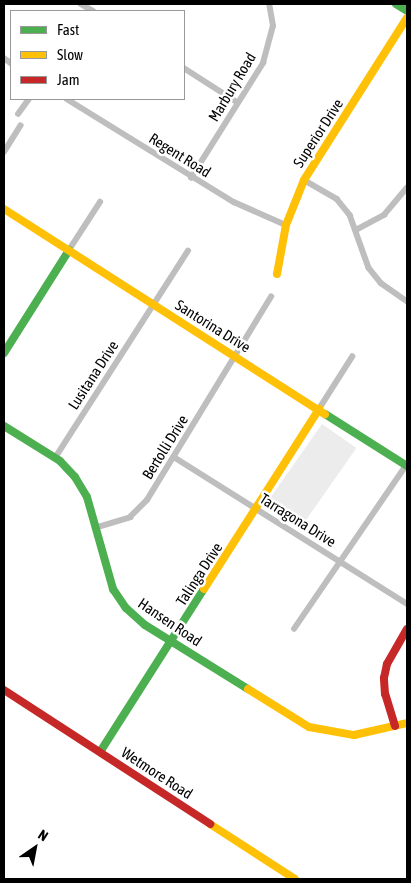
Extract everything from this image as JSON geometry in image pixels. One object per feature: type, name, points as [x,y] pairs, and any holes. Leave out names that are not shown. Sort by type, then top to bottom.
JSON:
[{"type":"street","name":"Marbury Road","points":[[192,178],[271,44],[273,26],[269,4]]},
{"type":"street","points":[[396,4],[407,11]]},
{"type":"street","name":"Superior Drive","points":[[277,274],[286,225],[304,180],[407,18]]},
{"type":"street","points":[[185,69],[237,102]]},
{"type":"street","points":[[18,114],[27,100]]},
{"type":"street","name":"Regent Road","points":[[68,100],[192,178],[234,202],[286,225]]},
{"type":"street","points":[[4,152],[20,126]]},
{"type":"street","points":[[304,180],[337,199],[350,215],[356,230],[358,245],[369,268],[381,284],[407,301]]},
{"type":"street","points":[[356,230],[384,215],[407,188]]},
{"type":"street","points":[[4,353],[100,202]]},
{"type":"street","name":"Santorina Drive","points":[[4,209],[407,465]]},
{"type":"street","name":"Lusitana Drive","points":[[55,458],[188,251]]},
{"type":"street","name":"Bertolli Drive","points":[[95,528],[124,520],[136,512],[174,457],[272,297]]},
{"type":"street","points":[[319,409],[352,357]]},
{"type":"street","name":"Talinga Drive","points":[[100,752],[257,509],[319,409]]},
{"type":"street","name":"Hansen Road","points":[[4,426],[55,458],[81,487],[95,528],[106,571],[121,603],[139,620],[309,727],[354,735],[407,722]]},
{"type":"street","name":"Tarragona Drive","points":[[174,457],[407,604]]},
{"type":"street","points":[[294,629],[340,561],[385,500],[407,465]]},
{"type":"street","points":[[395,726],[385,694],[384,678],[388,664],[407,629]]},
{"type":"street","name":"Wetmore Road","points":[[4,690],[295,879]]},
{"type":"shaded area","points":[[322,424],[356,448],[300,528],[266,504]]},
{"type":"traffic: fast","points":[[396,4],[407,11]]},
{"type":"traffic: fast","points":[[4,353],[69,250]]},
{"type":"traffic: fast","points":[[325,414],[407,466]]},
{"type":"traffic: fast","points":[[4,426],[60,461],[75,477],[87,497],[113,589],[126,608],[145,625],[248,689]]},
{"type":"traffic: fast","points":[[100,752],[204,589]]},
{"type":"traffic: slow","points":[[277,274],[286,225],[304,180],[407,18]]},
{"type":"traffic: slow","points":[[4,209],[325,414]]},
{"type":"traffic: slow","points":[[204,589],[319,409]]},
{"type":"traffic: slow","points":[[248,689],[309,727],[354,735],[407,723]]},
{"type":"traffic: slow","points":[[210,824],[295,879]]},
{"type":"traffic: jam","points":[[395,726],[385,694],[384,678],[387,664],[407,629]]},
{"type":"traffic: jam","points":[[4,690],[210,824]]}]
